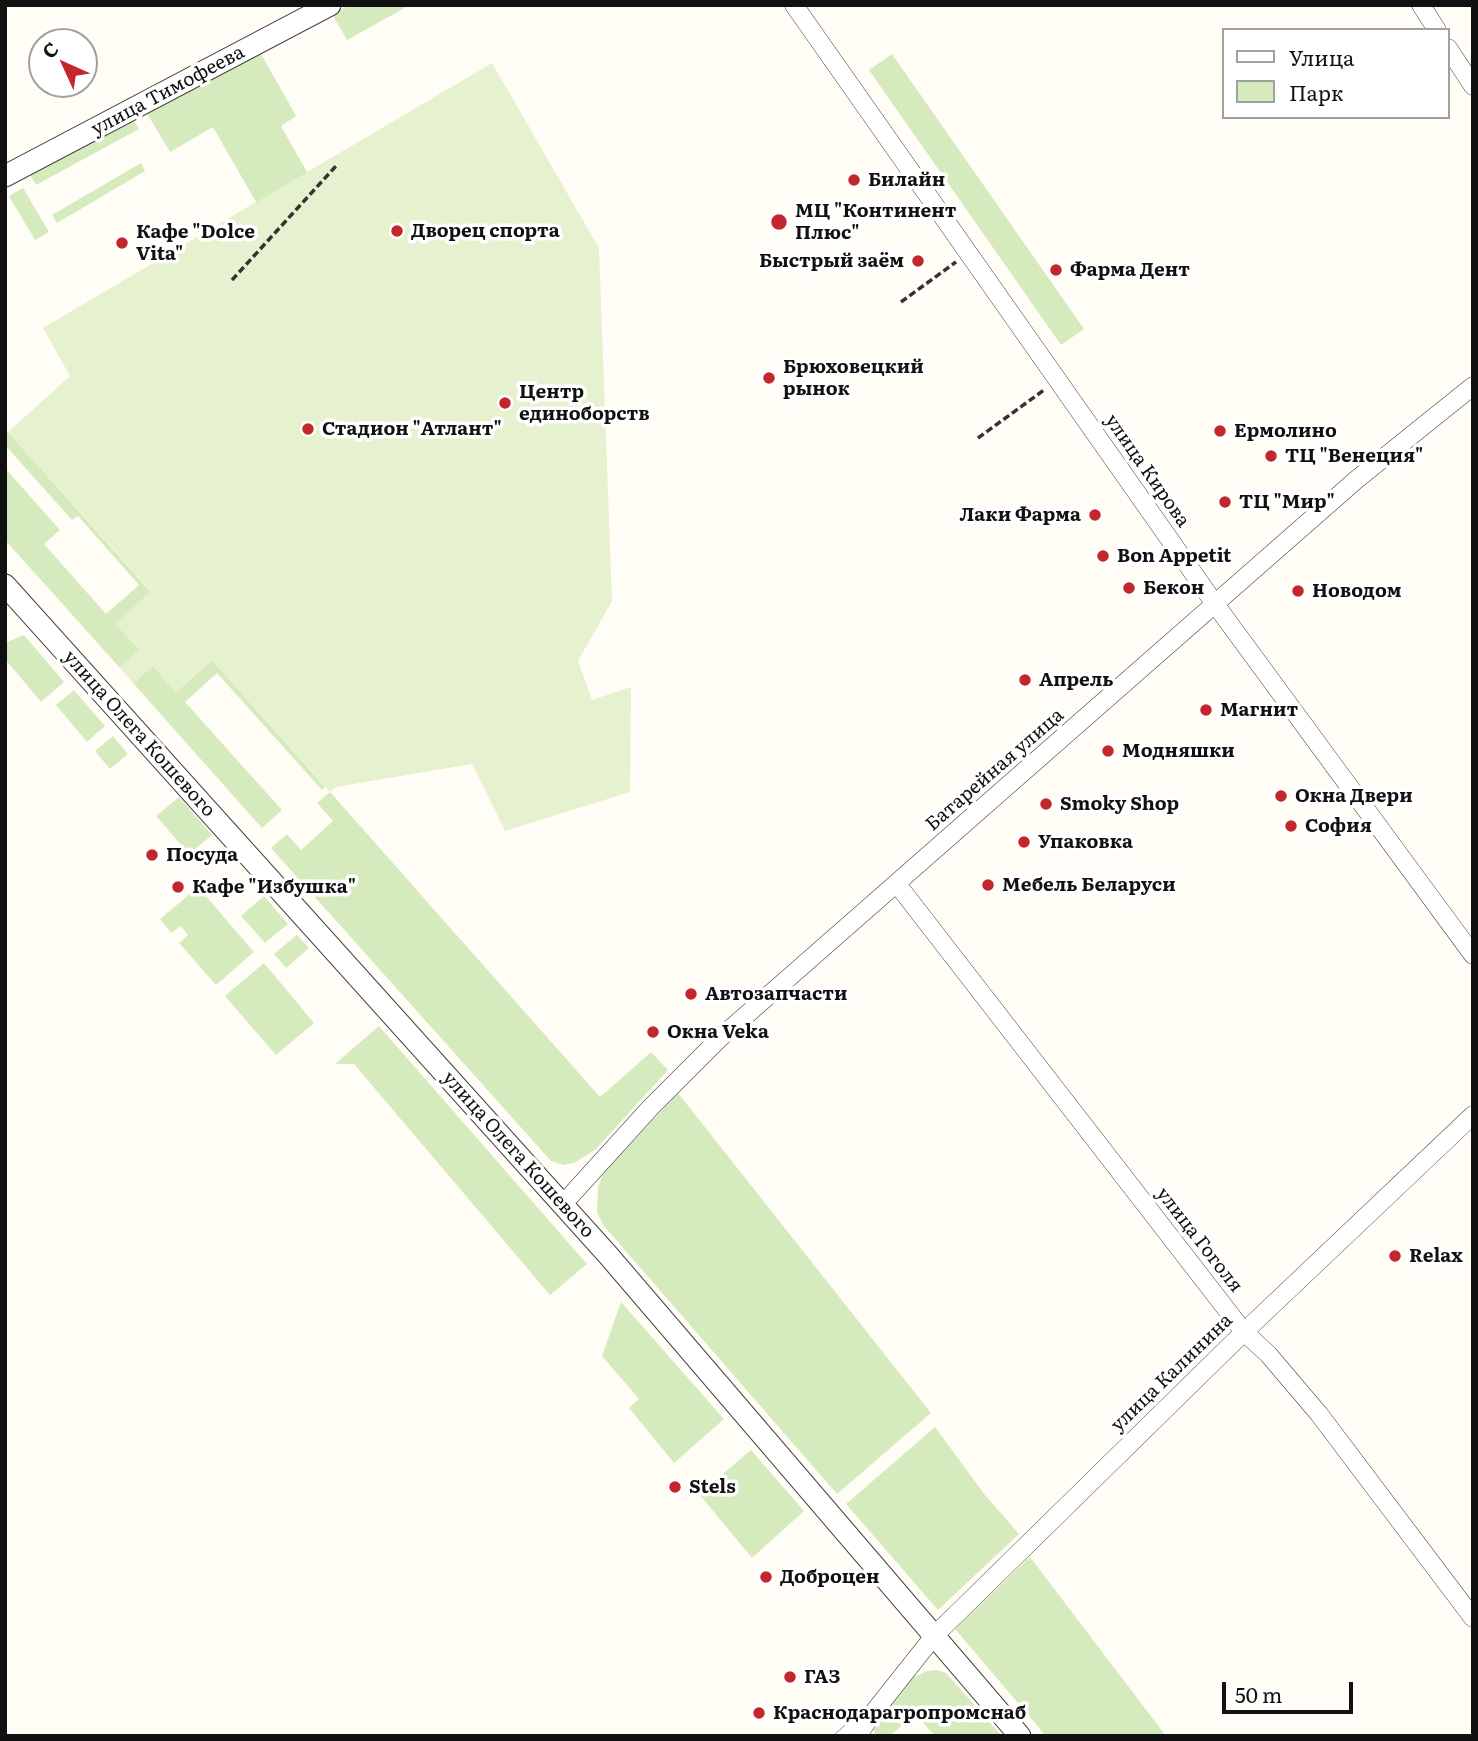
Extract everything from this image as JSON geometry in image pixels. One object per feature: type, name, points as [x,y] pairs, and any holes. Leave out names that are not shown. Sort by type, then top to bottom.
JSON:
[{"type":"street","name":"улица Тимофеева","points":[[5,176],[306,14],[330,5]]},
{"type":"street","name":"улица Кирова","points":[[794,5],[1214,604],[1473,955]]},
{"type":"street","points":[[1420,5],[1436,28]]},
{"type":"street","points":[[1450,51],[1473,86]]},
{"type":"street","name":"Батарейная улица","points":[[563,1204],[697,1060],[1356,480],[1473,386]]},
{"type":"street","name":"улица Олега Кошевого","points":[[5,585],[563,1204],[1020,1736]]},
{"type":"street","name":"улица Гоголя","points":[[897,884],[1244,1332],[1268,1354],[1319,1414],[1473,1618]]},
{"type":"street","name":"улица Калинина","points":[[859,1736],[869,1718],[934,1636],[1244,1332],[1473,1115]]},
{"type":"lane","points":[[840,1736],[890,1691]]},
{"type":"path","points":[[232,280],[337,166]]},
{"type":"path","points":[[901,302],[968,253]]},
{"type":"path","points":[[978,438],[1058,380]]},
{"type":"green space","points":[[349,5],[410,5],[347,40],[332,14]]},
{"type":"green space","points":[[260,52],[296,116],[281,126],[307,172],[318,166],[344,211],[211,229],[256,202],[213,127],[170,152],[146,112]]},
{"type":"green space","points":[[892,54],[1084,329],[1061,345],[869,70]]},
{"type":"green space","name":"Стадион \"Атлант\"","points":[[492,63],[599,248],[612,601],[578,661],[592,700],[631,687],[630,792],[505,831],[472,764],[336,787],[330,792],[212,660],[176,692],[153,666],[133,683],[120,668],[139,650],[115,624],[151,591],[8,432],[70,376],[43,328]]},
{"type":"green space","points":[[133,119],[139,129],[36,185],[29,173]]},
{"type":"green space","points":[[141,163],[145,171],[57,223],[52,215]]},
{"type":"green space","points":[[23,188],[49,232],[35,240],[9,196]]},
{"type":"green space","points":[[8,432],[151,592],[139,650],[120,668],[5,540],[5,468],[60,530],[44,544],[106,614],[139,585],[78,516],[72,520],[5,445],[5,434]]},
{"type":"green space","points":[[24,635],[64,682],[41,702],[5,659],[5,643]]},
{"type":"green space","points":[[212,660],[325,787],[322,790],[217,673],[185,702],[282,810],[262,828],[133,683],[153,666],[176,692]]},
{"type":"green space","points":[[74,690],[105,726],[87,742],[56,705]]},
{"type":"green space","points":[[113,736],[128,754],[110,769],[95,751]]},
{"type":"green space","points":[[330,792],[600,1097],[651,1052],[668,1070],[595,1150],[574,1163],[563,1165],[551,1161],[271,848],[287,834],[301,850],[333,821],[317,803]]},
{"type":"green space","points":[[179,797],[212,835],[189,854],[156,816]]},
{"type":"green space","points":[[198,887],[254,952],[216,985],[179,943],[188,935],[181,926],[171,933],[160,919]]},
{"type":"green space","points":[[264,896],[288,924],[265,943],[241,916]]},
{"type":"green space","points":[[297,935],[309,948],[286,968],[274,954]]},
{"type":"green space","points":[[264,963],[314,1023],[276,1055],[225,996]]},
{"type":"green space","points":[[379,1026],[587,1264],[550,1295],[354,1064],[335,1064]]},
{"type":"green space","points":[[678,1093],[931,1413],[837,1494],[603,1225],[597,1212],[598,1187],[602,1176]]},
{"type":"green space","points":[[621,1302],[724,1419],[674,1463],[629,1408],[639,1399],[602,1356]]},
{"type":"green space","points":[[935,1427],[985,1495],[1019,1534],[938,1610],[846,1504]]},
{"type":"green space","points":[[751,1450],[804,1511],[752,1558],[699,1494]]},
{"type":"green space","points":[[1030,1557],[1166,1736],[1046,1736],[955,1629]]},
{"type":"green space","points":[[937,1670],[946,1673],[1002,1736],[935,1736],[915,1714],[890,1736],[876,1736],[874,1720],[901,1688],[912,1678]]},
{"type":"place","name":"Билайн","points":[[854,180]]},
{"type":"place","name":"МЦ \"Континент Плюс\"","points":[[779,222]]},
{"type":"place","name":"Дворец спорта","points":[[397,231]]},
{"type":"place","name":"Кафе \"Dolce Vita\"","points":[[122,243]]},
{"type":"place","name":"Быстрый заём","points":[[918,261]]},
{"type":"place","name":"Фарма Дент","points":[[1056,270]]},
{"type":"place","name":"Брюховецкий рынок","points":[[769,378]]},
{"type":"place","name":"Центр единоборств","points":[[505,403]]},
{"type":"place","name":"Стадион \"Атлант\"","points":[[308,429]]},
{"type":"place","name":"Ермолино","points":[[1220,431]]},
{"type":"place","name":"ТЦ \"Венеция\"","points":[[1271,456]]},
{"type":"place","name":"ТЦ \"Мир\"","points":[[1225,502]]},
{"type":"place","name":"Лаки Фарма","points":[[1095,515]]},
{"type":"place","name":"Bon Appetit","points":[[1103,556]]},
{"type":"place","name":"Бекон","points":[[1129,588]]},
{"type":"place","name":"Новодом","points":[[1298,591]]},
{"type":"place","name":"Апрель","points":[[1025,680]]},
{"type":"place","name":"Магнит","points":[[1206,710]]},
{"type":"place","name":"Модняшки","points":[[1108,751]]},
{"type":"place","name":"Окна Двери","points":[[1281,796]]},
{"type":"place","name":"Smoky Shop","points":[[1046,804]]},
{"type":"place","name":"София","points":[[1291,826]]},
{"type":"place","name":"Упаковка","points":[[1024,842]]},
{"type":"place","name":"Посуда","points":[[152,855]]},
{"type":"place","name":"Мебель Беларуси","points":[[988,885]]},
{"type":"place","name":"Кафе \"Избушка\"","points":[[178,887]]},
{"type":"place","name":"Автозапчасти","points":[[691,994]]},
{"type":"place","name":"Окна Veka","points":[[653,1032]]},
{"type":"place","name":"Relax","points":[[1395,1256]]},
{"type":"place","name":"Stels","points":[[675,1487]]},
{"type":"place","name":"Доброцен","points":[[766,1577]]},
{"type":"place","name":"ГАЗ","points":[[790,1677]]},
{"type":"place","name":"Краснодарагропромснаб","points":[[759,1713]]}]
